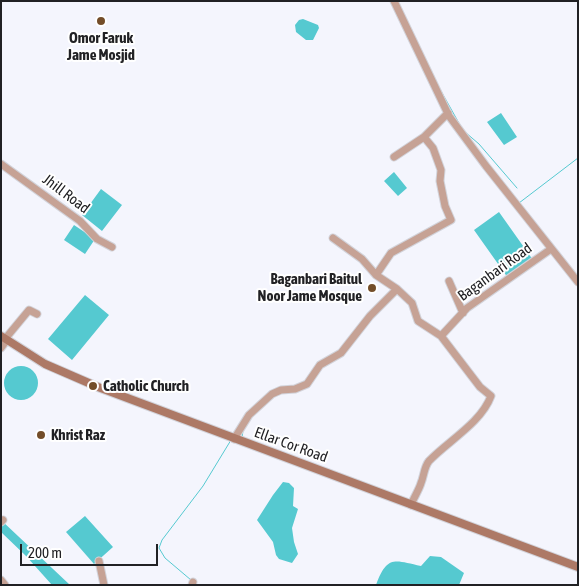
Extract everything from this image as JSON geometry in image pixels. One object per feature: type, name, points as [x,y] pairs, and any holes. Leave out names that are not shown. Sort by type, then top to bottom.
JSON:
[{"type":"main road","name":"Ellar Cor Road","points":[[5,338],[45,364],[98,387],[578,567]]},
{"type":"street","points":[[394,1],[448,113],[486,166],[578,282]]},
{"type":"street","points":[[394,157],[424,137],[448,113]]},
{"type":"street","points":[[376,274],[391,253],[451,220],[445,206],[440,180],[441,170],[433,148],[424,137]]},
{"type":"street","name":"Jhill Road","points":[[1,164],[80,221],[97,239],[112,247]]},
{"type":"street","points":[[333,238],[362,259],[376,274],[412,303],[418,321],[441,336],[480,387],[491,396],[488,404],[479,415],[427,463],[422,483],[411,505]]},
{"type":"street","name":"Baganbari Road","points":[[441,336],[467,308],[551,249]]},
{"type":"street","points":[[449,281],[463,313]]},
{"type":"street","points":[[234,439],[249,415],[272,394],[281,390],[295,389],[307,384],[320,365],[341,353],[370,316],[397,289]]},
{"type":"street","points":[[1,348],[5,338],[29,310],[37,314]]},
{"type":"street","points":[[99,561],[104,585]]},
{"type":"street","points":[[1,580],[5,585]]},
{"type":"water","points":[[303,19],[318,25],[319,28],[313,40],[306,40],[296,32],[295,25],[299,20]]},
{"type":"water","points":[[501,113],[517,137],[504,145],[487,122]]},
{"type":"water","points":[[394,172],[407,188],[398,196],[384,181]]},
{"type":"water","points":[[101,189],[122,205],[102,231],[82,215]]},
{"type":"water","points":[[499,212],[533,260],[508,278],[474,230]]},
{"type":"water","points":[[74,225],[95,239],[85,254],[64,240]]},
{"type":"water","points":[[85,295],[109,315],[72,360],[48,339]]},
{"type":"water","points":[[21,366],[28,367],[33,371],[37,376],[37,390],[33,395],[28,399],[21,400],[14,399],[9,395],[5,390],[4,383],[5,376],[9,371],[14,367]]},
{"type":"water","points":[[283,482],[289,483],[294,488],[293,506],[298,509],[292,528],[298,554],[292,563],[279,559],[273,542],[257,520]]},
{"type":"water","points":[[85,516],[113,547],[94,564],[66,532]]},
{"type":"water","points":[[1,520],[70,585],[52,585],[1,532]]},
{"type":"water","points":[[430,556],[441,557],[464,573],[459,585],[376,585],[388,564],[398,561],[421,566]]},
{"type":"waterway","points":[[441,91],[460,125]]},
{"type":"waterway","points":[[465,132],[479,144],[517,188]]},
{"type":"waterway","points":[[519,203],[578,158]]},
{"type":"waterway","points":[[242,439],[243,430]]},
{"type":"waterway","points":[[191,580],[165,558],[159,548],[162,540],[203,486],[231,440]]},
{"type":"place","name":"Omor Faruk Jame Mosjid","points":[[101,21]]},
{"type":"place","name":"Baganbari Baitul Noor Jame Mosque","points":[[372,288]]},
{"type":"place","name":"Catholic Church","points":[[93,386]]},
{"type":"place","name":"Khrist Raz","points":[[41,435]]}]
